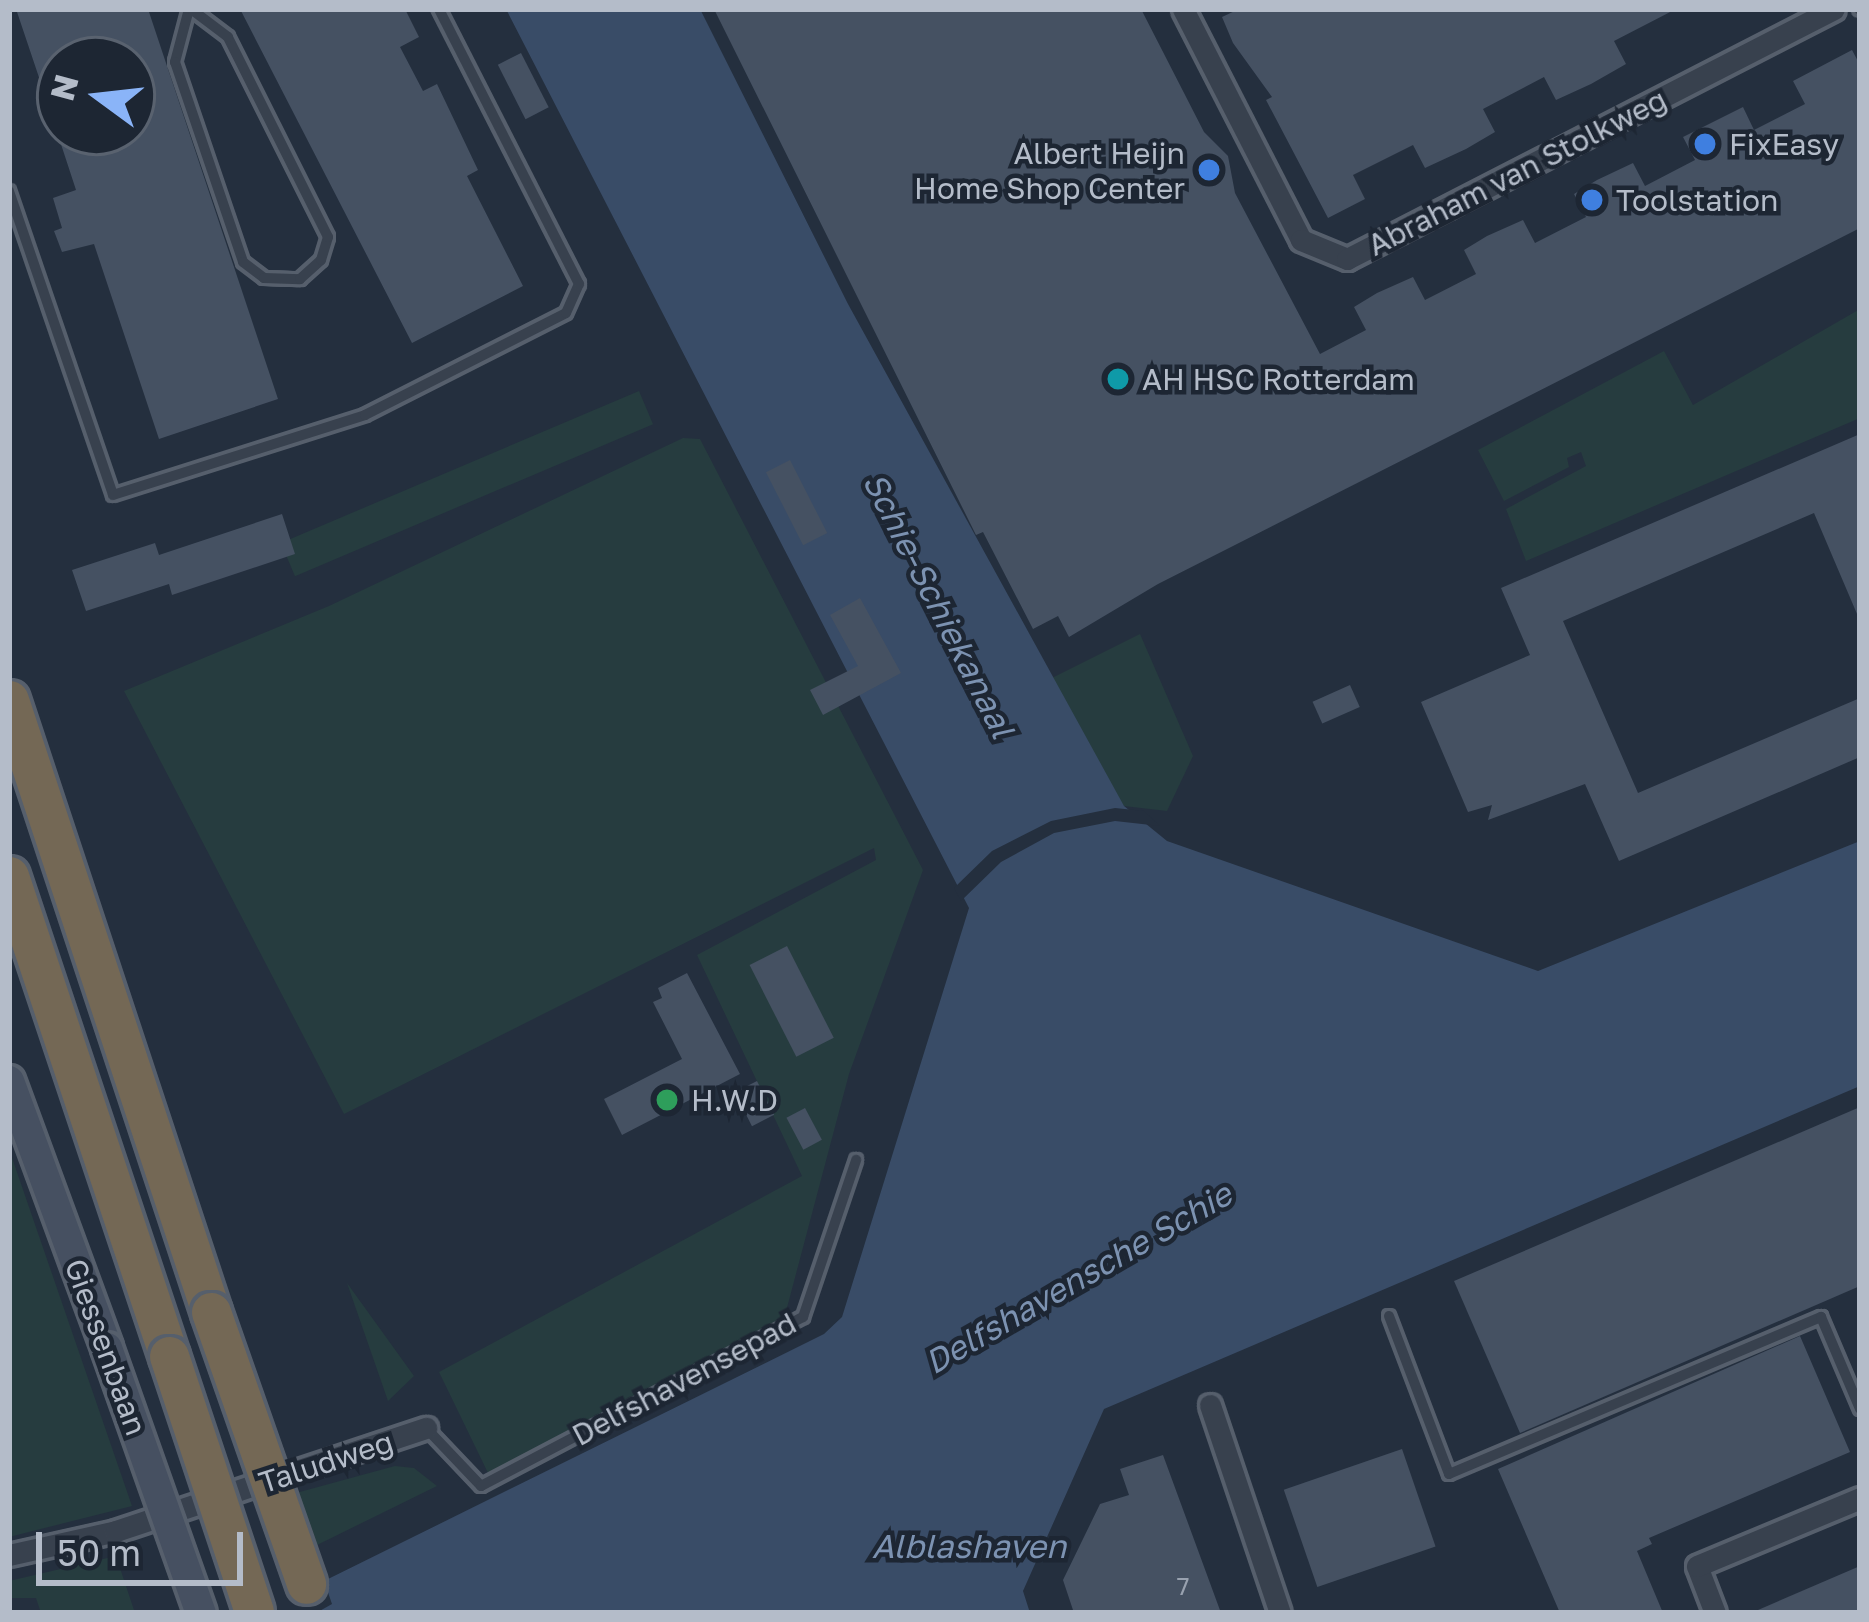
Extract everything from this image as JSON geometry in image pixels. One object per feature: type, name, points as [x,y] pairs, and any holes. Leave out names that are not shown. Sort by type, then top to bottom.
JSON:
[{"type":"highway","points":[[9,700],[316,1613]]},
{"type":"highway","points":[[9,876],[255,1613]]},
{"type":"street","name":"Abraham van Stolkweg","points":[[1184,9],[1301,240],[1347,260],[1834,9]]},
{"type":"street","name":"Giessenbaan","points":[[9,1081],[185,1613]]},
{"type":"street","name":"Giessenbaan","points":[[9,1123],[201,1613]]},
{"type":"street","points":[[1210,1405],[1280,1613]]},
{"type":"street","name":"Taludweg","points":[[9,1555],[116,1531],[426,1428]]},
{"type":"street","points":[[1715,1613],[1697,1566],[1860,1498]]},
{"type":"lane","points":[[190,9],[228,38],[328,237],[321,260],[300,279],[264,278],[243,262],[175,62],[190,9]]},
{"type":"lane","points":[[9,191],[113,496],[365,416],[566,313],[579,284],[439,9]]},
{"type":"lane","name":"Delfshavensepad","points":[[482,1486],[803,1317],[856,1160]]},
{"type":"lane","points":[[1389,1316],[1449,1474],[1821,1317],[1860,1409]]},
{"type":"lane","name":"Taludweg","points":[[426,1428],[482,1486]]},
{"type":"green space","points":[[1860,309],[1860,418],[1526,561],[1506,509],[1586,466],[1581,452],[1567,458],[1569,467],[1504,501],[1478,450],[1664,351],[1693,405]]},
{"type":"green space","points":[[639,391],[653,424],[295,576],[281,543]]},
{"type":"green space","points":[[683,438],[700,439],[923,870],[849,1074],[784,1319],[489,1475],[439,1372],[802,1176],[697,955],[876,860],[874,848],[344,1114],[124,691],[329,606]]},
{"type":"green space","points":[[1140,634],[1193,756],[1167,811],[1124,806],[1106,787],[1050,679]]},
{"type":"green space","points":[[9,1149],[132,1506],[9,1537]]},
{"type":"green space","points":[[347,1283],[414,1376],[388,1401]]},
{"type":"green space","points":[[395,1466],[414,1468],[437,1486],[313,1547],[296,1493]]},
{"type":"green space","points":[[116,1556],[135,1613],[41,1613],[36,1598],[9,1598],[9,1581]]},
{"type":"water","points":[[506,9],[700,9],[848,304],[1124,806],[1167,841],[1538,971],[1860,841],[1860,1086],[1104,1409],[1023,1591],[1030,1613],[316,1613],[332,1604],[324,1581],[824,1334],[842,1317],[969,908]]},
{"type":"pier","points":[[1115,808],[1144,811],[1160,826],[1115,821],[1054,833],[1001,862],[961,901],[954,888],[992,851],[1051,821]]},
{"type":"building","points":[[16,9],[148,9],[278,399],[159,439],[94,244],[62,252],[54,231],[62,228],[53,198],[76,190],[65,156],[156,156],[156,36],[36,36],[36,68]]},
{"type":"building","points":[[240,9],[405,9],[419,37],[400,47],[423,91],[437,84],[478,170],[467,176],[523,286],[412,343]]},
{"type":"building","name":"AH HSC Rotterdam","points":[[714,9],[1141,9],[1204,132],[1228,156],[1235,193],[1320,354],[1366,330],[1354,307],[1377,293],[1413,277],[1425,300],[1476,274],[1464,250],[1487,236],[1523,220],[1535,243],[1586,217],[1574,194],[1597,180],[1633,163],[1645,186],[1695,160],[1683,137],[1743,107],[1754,130],[1805,104],[1793,81],[1852,50],[1860,65],[1860,228],[1158,584],[1069,637],[1058,616],[1033,629],[983,532],[976,535]]},
{"type":"building","points":[[1239,9],[1676,9],[1614,41],[1626,64],[1591,84],[1556,100],[1544,77],[1483,109],[1495,132],[1466,149],[1425,168],[1413,145],[1353,175],[1365,199],[1328,218],[1266,100],[1272,97],[1233,43],[1222,17]]},
{"type":"building","points":[[521,53],[549,107],[526,119],[498,65]]},
{"type":"building","points":[[1860,434],[1860,621],[1814,513],[1563,621],[1638,793],[1860,698],[1860,757],[1619,861],[1585,784],[1488,820],[1492,805],[1468,812],[1421,702],[1530,655],[1501,588]]},
{"type":"building","points":[[790,460],[827,533],[803,545],[766,472]]},
{"type":"building","points":[[282,514],[295,554],[172,595],[169,584],[86,611],[72,570],[155,543],[159,555]]},
{"type":"building","points":[[860,598],[901,673],[823,715],[810,690],[858,666],[830,615]]},
{"type":"building","points":[[1350,685],[1360,707],[1322,724],[1313,702]]},
{"type":"building","points":[[787,946],[834,1038],[796,1057],[750,965]]},
{"type":"building","points":[[687,973],[740,1074],[622,1135],[604,1099],[682,1059],[653,1002],[662,998],[658,988]]},
{"type":"building","points":[[757,1081],[774,1115],[752,1126],[735,1092]]},
{"type":"building","points":[[1860,1107],[1860,1286],[1520,1433],[1454,1281]]},
{"type":"building","points":[[805,1108],[822,1140],[803,1150],[786,1118]]},
{"type":"building","points":[[1800,1336],[1850,1452],[1649,1538],[1652,1544],[1637,1551],[1663,1613],[1560,1613],[1498,1469]]},
{"type":"building","points":[[1402,1449],[1436,1546],[1317,1587],[1284,1490]]},
{"type":"building","points":[[1163,1455],[1221,1613],[1074,1613],[1063,1580],[1100,1504],[1129,1495],[1120,1469]]},
{"type":"building","points":[[1860,1566],[1860,1613],[1751,1613]]},
{"type":"place","name":"FixEasy","points":[[1705,144]]},
{"type":"place","name":"Albert Heijn Home Shop Center","points":[[1209,170]]},
{"type":"place","name":"Toolstation","points":[[1592,200]]},
{"type":"place","name":"AH HSC Rotterdam","points":[[1118,379]]},
{"type":"place","name":"H.W.D","points":[[667,1100]]},
{"type":"water label","name":"Schie-Schiekanaal","points":[[939,605]]},
{"type":"water label","name":"Delfshavensche Schie","points":[[1078,1278]]},
{"type":"water label","name":"Alblashaven","points":[[969,1546]]}]
